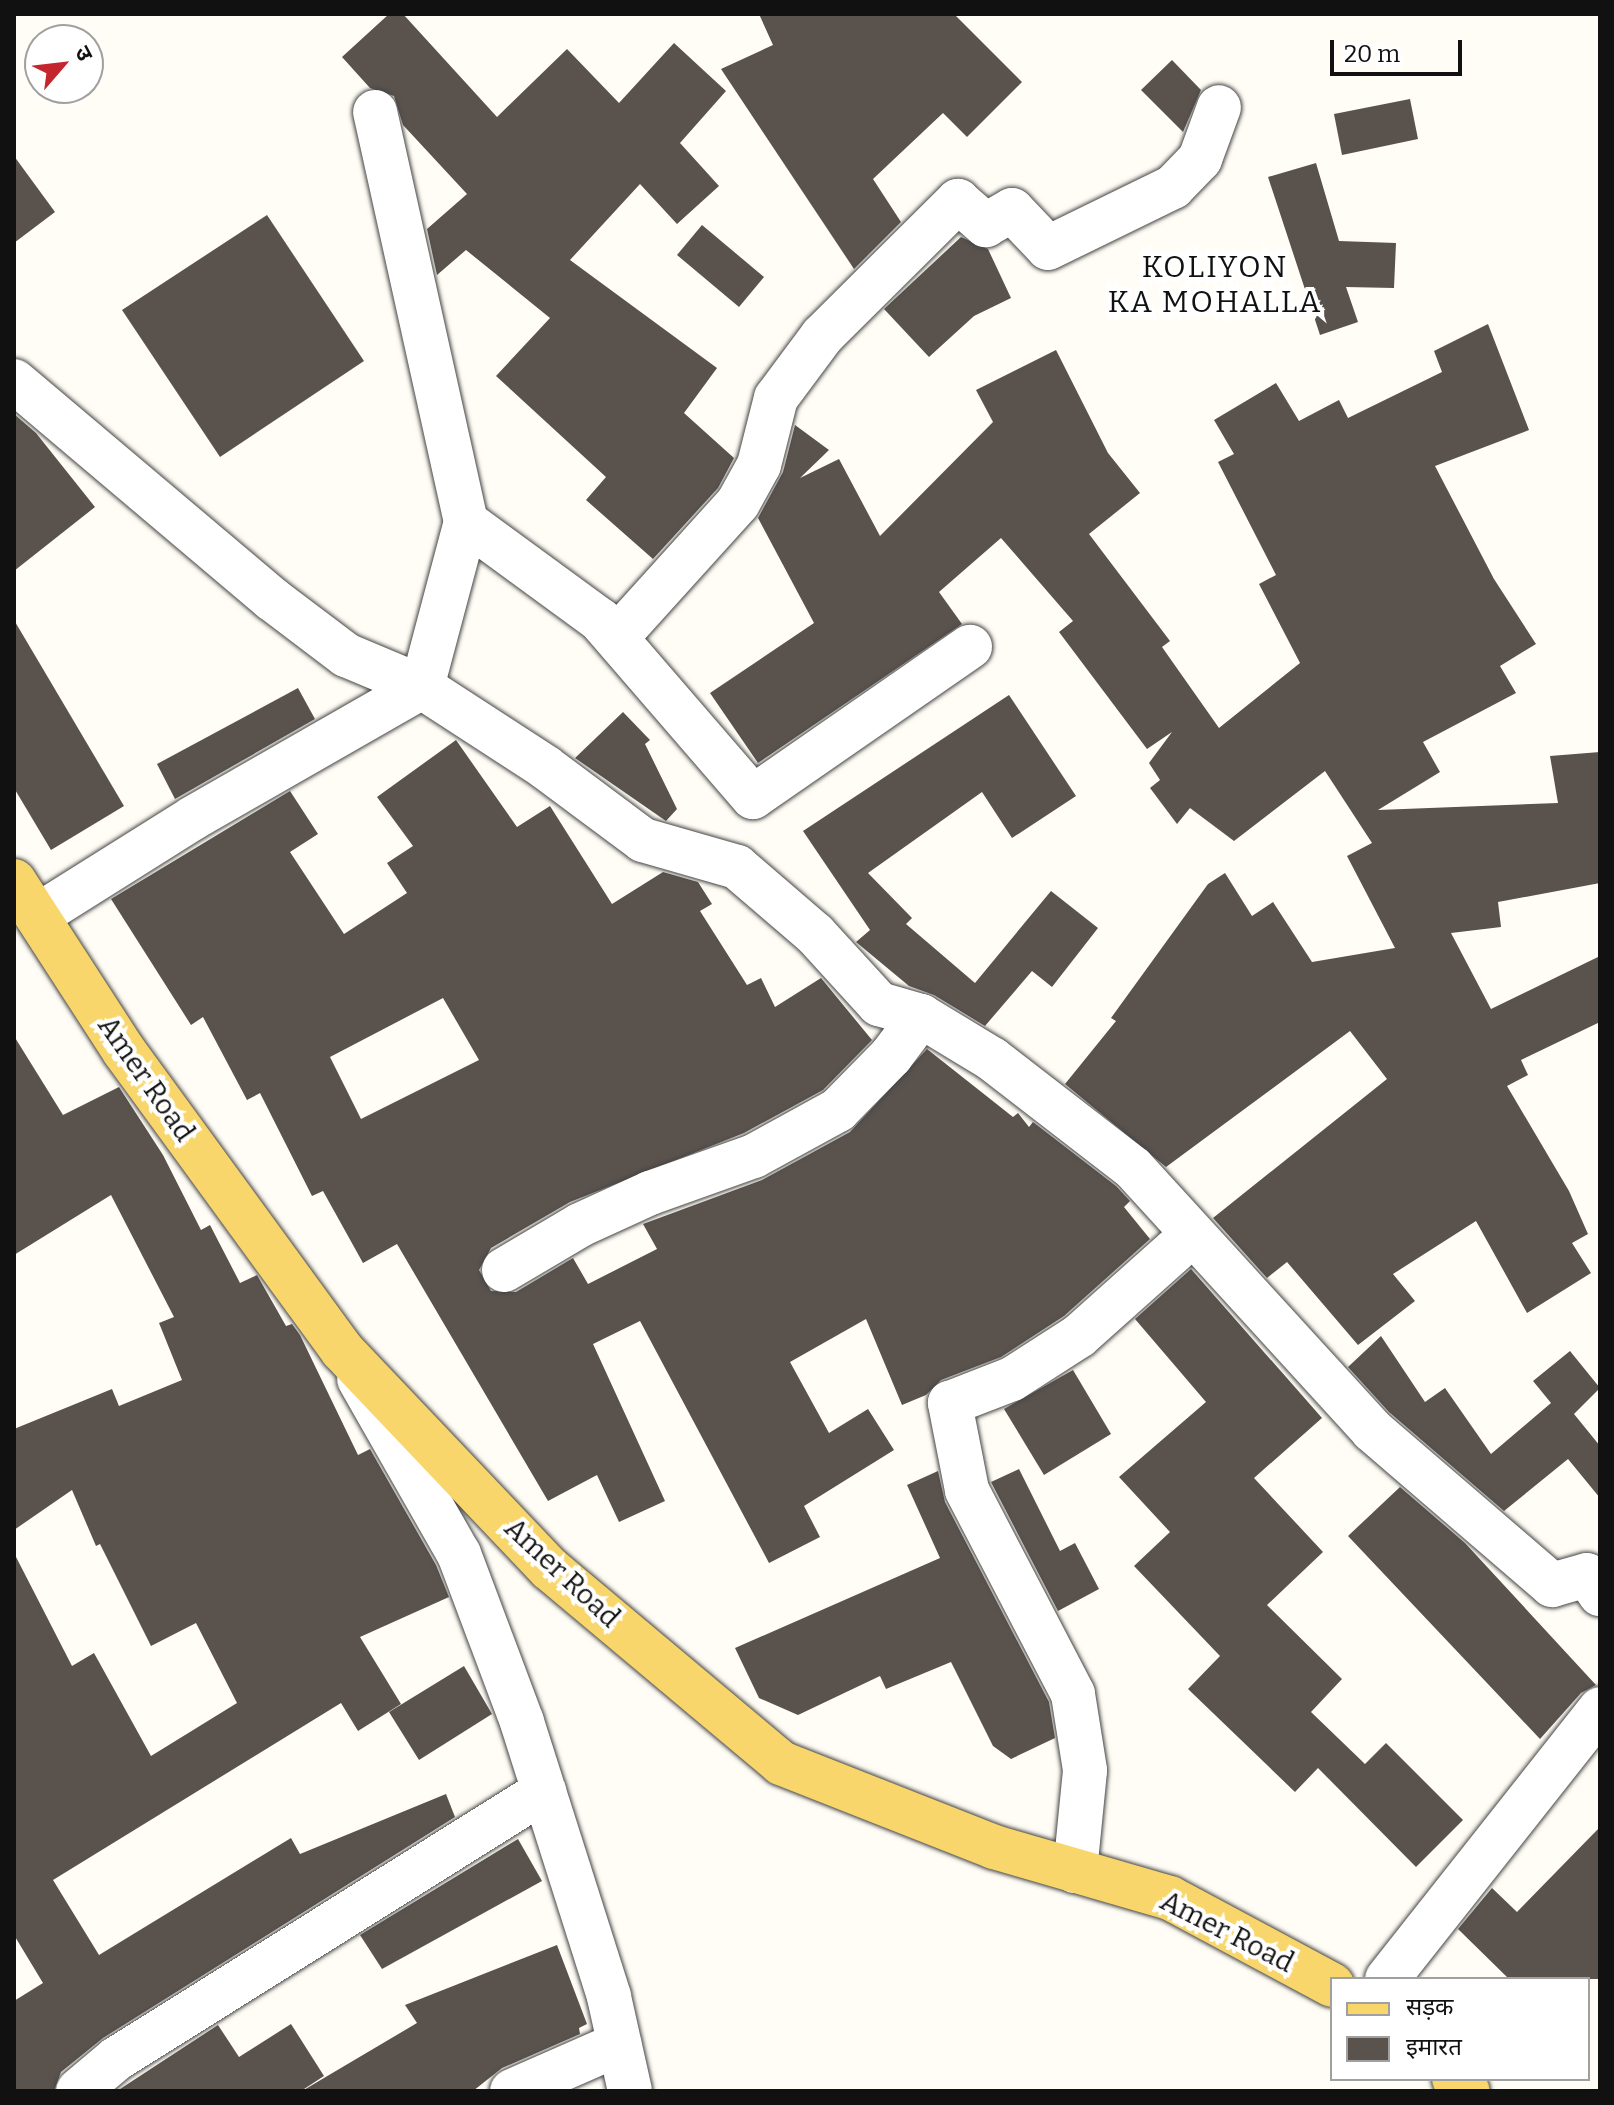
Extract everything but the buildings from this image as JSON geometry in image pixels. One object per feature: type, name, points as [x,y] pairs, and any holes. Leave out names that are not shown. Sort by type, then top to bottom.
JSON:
[{"type":"main road","name":"Amer Road","points":[[26,899],[124,1051],[342,1350],[550,1569],[781,1763],[994,1847],[1170,1898],[1330,1984]]},
{"type":"street","points":[[616,638],[738,503],[759,465],[776,398],[822,336],[958,201],[986,225],[1012,210],[1048,248],[1173,187],[1200,159],[1219,107]]},
{"type":"street","points":[[26,899],[193,818],[422,687],[466,522],[375,112]]},
{"type":"street","points":[[14,381],[272,599],[346,655],[422,687],[545,767],[643,840],[737,867],[815,934],[879,1004],[921,1016],[992,1059],[1133,1168],[1372,1430],[1552,1585],[1587,1575],[1600,1594]]},
{"type":"street","points":[[466,522],[600,620],[753,797],[970,647]]},
{"type":"street","points":[[504,1270],[580,1225],[650,1193],[754,1156],[838,1110],[891,1056],[921,1016]]},
{"type":"street","points":[[1075,1871],[1085,1770],[1073,1694],[967,1490],[950,1403],[1012,1379],[1079,1336],[1192,1235]]},
{"type":"street","points":[[342,1350],[459,1554],[544,1791],[630,2091]]},
{"type":"street","points":[[1389,1977],[1600,1709]]},
{"type":"street","points":[[78,2091],[116,2059],[544,1791]]},
{"type":"street","points":[[512,2091],[619,2044]]},
{"type":"district","name":"KOLIYON KA MOHALLA","points":[[1215,284]]}]
